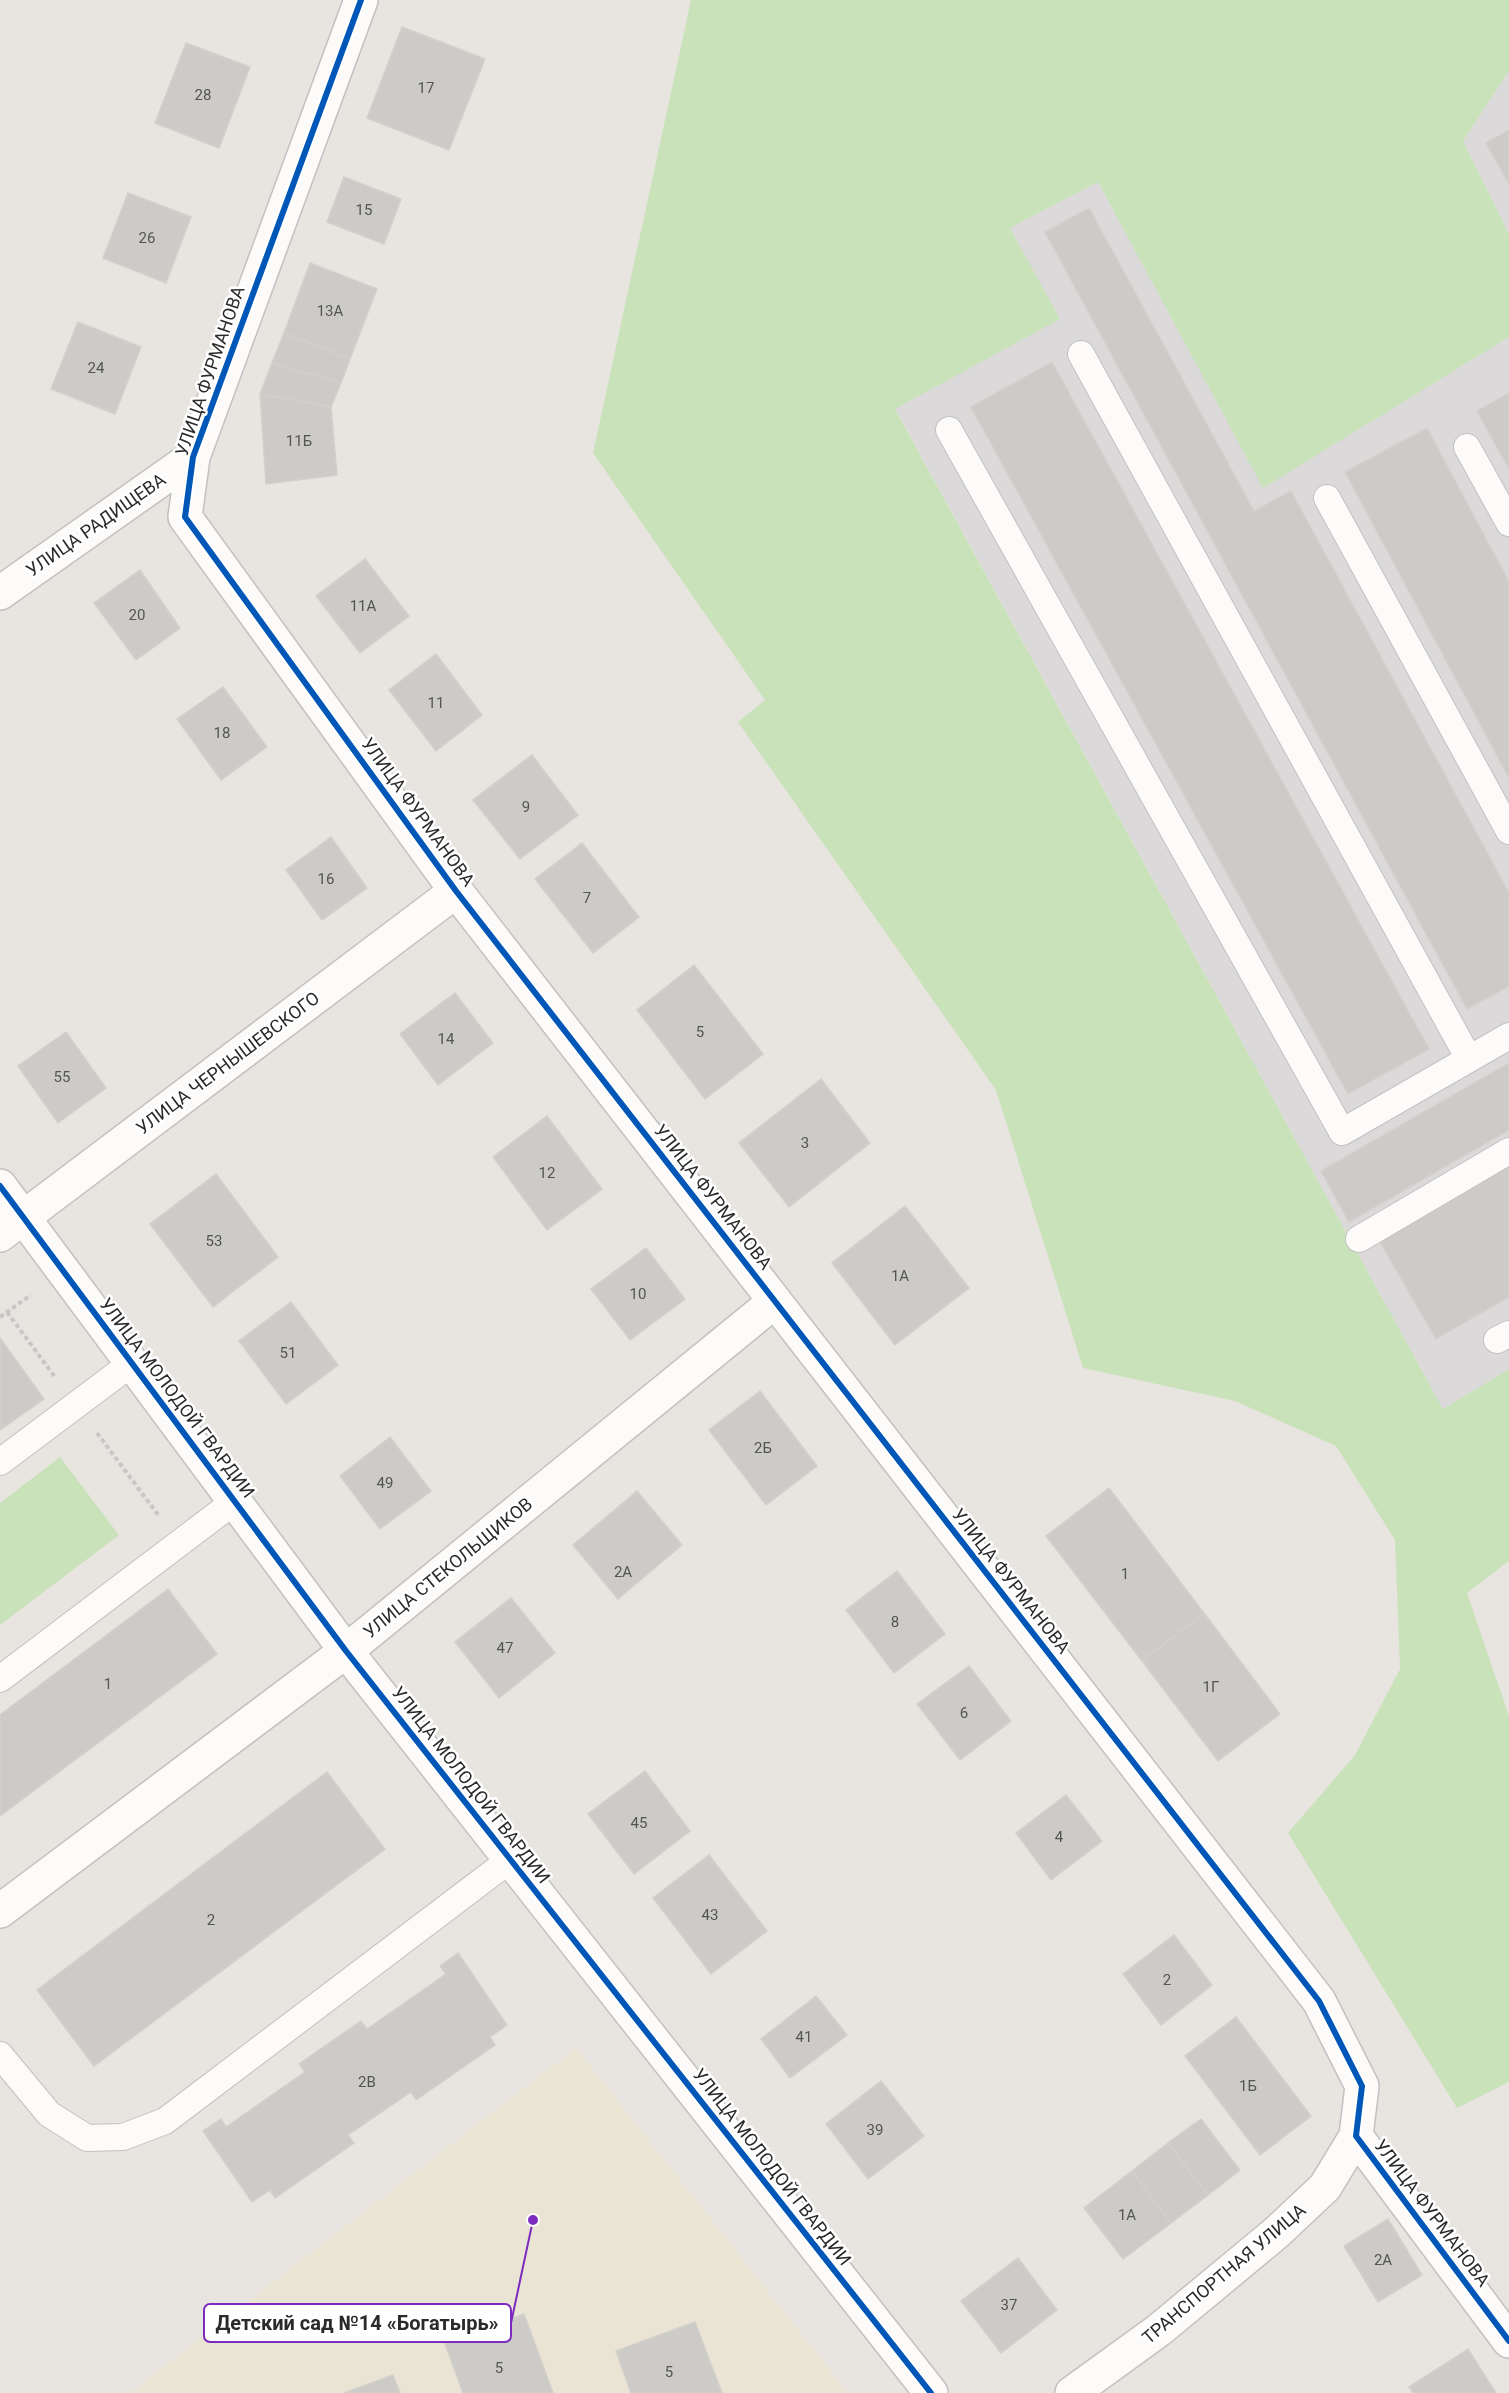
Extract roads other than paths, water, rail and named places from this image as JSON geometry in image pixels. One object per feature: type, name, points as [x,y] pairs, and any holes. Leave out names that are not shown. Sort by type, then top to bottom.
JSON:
[{"type":"street","name":"УЛИЦА ФУРМАНОВА","points":[[361,0],[193,458],[185,517],[456,891],[1319,2001],[1362,2086],[1356,2136],[1509,2341]]},
{"type":"street","name":"УЛИЦА РАДИЩЕВА","points":[[0,593],[193,458]]},
{"type":"street","name":"УЛИЦА ЧЕРНЫШЕВСКОГО","points":[[12,1226],[456,891]]},
{"type":"street","name":"УЛИЦА МОЛОДОЙ ГВАРДИИ","points":[[0,1186],[12,1226],[132,1363],[346,1651],[931,2393]]},
{"type":"street","name":"УЛИЦА СТЕКОЛЬЩИКОВ","points":[[0,1911],[346,1651],[774,1302]]},
{"type":"street","name":"ТРАНСПОРТНАЯ УЛИЦА","points":[[1072,2393],[1159,2330],[1276,2233],[1325,2187],[1356,2136]]},
{"type":"lane","points":[[1081,354],[1469,1059]]},
{"type":"lane","points":[[949,430],[1342,1132],[1509,1036]]},
{"type":"lane","points":[[1467,447],[1509,523]]},
{"type":"lane","points":[[1327,498],[1509,831]]},
{"type":"lane","points":[[1359,1239],[1509,1151]]},
{"type":"lane","points":[[0,1462],[132,1363]]},
{"type":"lane","points":[[0,1679],[235,1501]]},
{"type":"lane","points":[[0,2055],[49,2114],[87,2138],[123,2137],[165,2121],[511,1859]]},
{"type":"place","name":"Детский сад №14 «Богатырь»","points":[[533,2220]]}]
